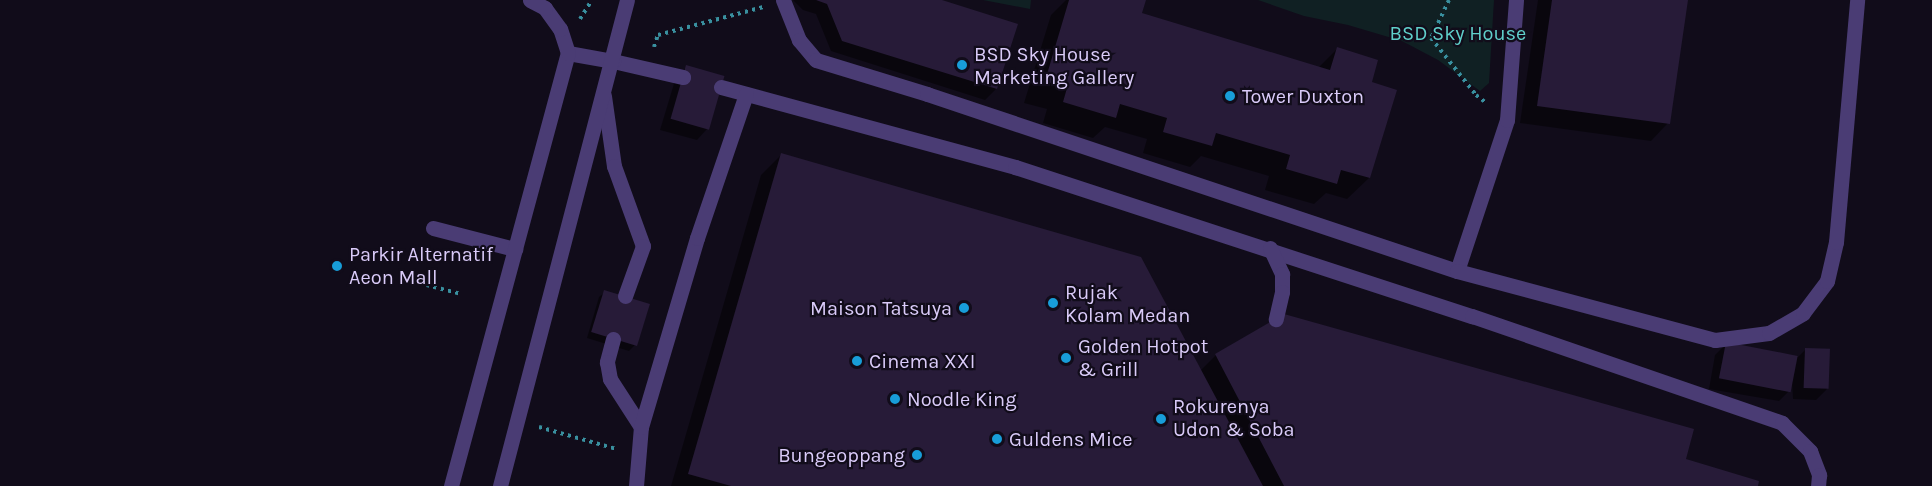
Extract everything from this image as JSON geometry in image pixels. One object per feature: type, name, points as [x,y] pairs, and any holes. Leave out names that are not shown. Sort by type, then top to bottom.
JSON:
[{"type":"street","points":[[451,486],[568,53],[560,29],[546,8],[530,0]]},
{"type":"street","points":[[500,486],[604,96],[627,0]]},
{"type":"street","points":[[1457,271],[1507,120],[1516,0]]},
{"type":"street","points":[[783,1],[799,40],[816,60],[927,94],[1457,271],[1714,340],[1769,333],[1803,313],[1827,281],[1836,242],[1857,0]]},
{"type":"street","points":[[568,53],[647,67],[683,77]]},
{"type":"street","points":[[721,87],[1015,167],[1270,248],[1782,423],[1810,451],[1819,475],[1818,486]]},
{"type":"street","points":[[636,486],[641,428],[697,238],[746,94]]},
{"type":"street","points":[[604,96],[614,166],[643,246],[625,296]]},
{"type":"street","points":[[434,228],[515,249]]},
{"type":"street","points":[[1270,248],[1282,274],[1282,292],[1276,319]]},
{"type":"street","points":[[613,339],[607,362],[610,379],[641,428]]},
{"type":"path","points":[[580,19],[592,0]]},
{"type":"path","points":[[1449,0],[1431,38],[1476,95],[1507,120]]},
{"type":"path","points":[[647,67],[658,35],[783,1]]},
{"type":"path","points":[[419,283],[461,294]]},
{"type":"path","points":[[539,427],[639,456]]},
{"type":"green space","points":[[983,0],[1031,0],[1030,9]]},
{"type":"green space","name":"BSD Sky House","points":[[1258,0],[1494,0],[1489,83],[1480,91],[1438,60],[1402,41],[1348,25],[1304,16]]},
{"type":"building","name":"BSD Sky House Marketing Gallery","points":[[816,0],[942,0],[1018,24],[997,89],[842,41],[827,4]]},
{"type":"building","name":"Tower Duxton","points":[[1069,0],[1146,0],[1142,13],[1330,70],[1337,47],[1378,60],[1372,82],[1397,90],[1370,178],[1341,170],[1337,184],[1286,169],[1290,155],[1216,133],[1212,146],[1163,132],[1167,118],[1120,104],[1116,118],[1063,102],[1067,88],[1045,81]]},
{"type":"building","points":[[1552,0],[1688,0],[1670,124],[1537,106]]},
{"type":"building","points":[[686,65],[724,76],[709,130],[671,119]]},
{"type":"building","points":[[781,153],[1141,257],[1263,486],[731,486],[688,474]]},
{"type":"building","points":[[604,290],[650,304],[637,346],[591,332]]},
{"type":"building","points":[[1284,314],[1694,429],[1686,459],[1759,481],[1758,486],[1284,486],[1215,354]]},
{"type":"building","points":[[1726,342],[1798,356],[1791,392],[1719,378]]},
{"type":"building","points":[[1805,348],[1830,349],[1829,389],[1804,388]]},
{"type":"place","name":"BSD Sky House Marketing Gallery","points":[[962,65]]},
{"type":"place","name":"Tower Duxton","points":[[1230,96]]},
{"type":"place","name":"Parkir Alternatif Aeon Mall","points":[[337,266]]},
{"type":"place","name":"Rujak Kolam Medan","points":[[1053,303]]},
{"type":"place","name":"Maison Tatsuya","points":[[964,308]]},
{"type":"place","name":"Golden Hotpot & Grill","points":[[1066,358]]},
{"type":"place","name":"Cinema XXI","points":[[857,361]]},
{"type":"place","name":"Noodle King","points":[[895,399]]},
{"type":"place","name":"Rokurenya Udon & Soba","points":[[1161,419]]},
{"type":"place","name":"Guldens Mice","points":[[997,439]]},
{"type":"place","name":"Bungeoppang","points":[[917,455]]}]
